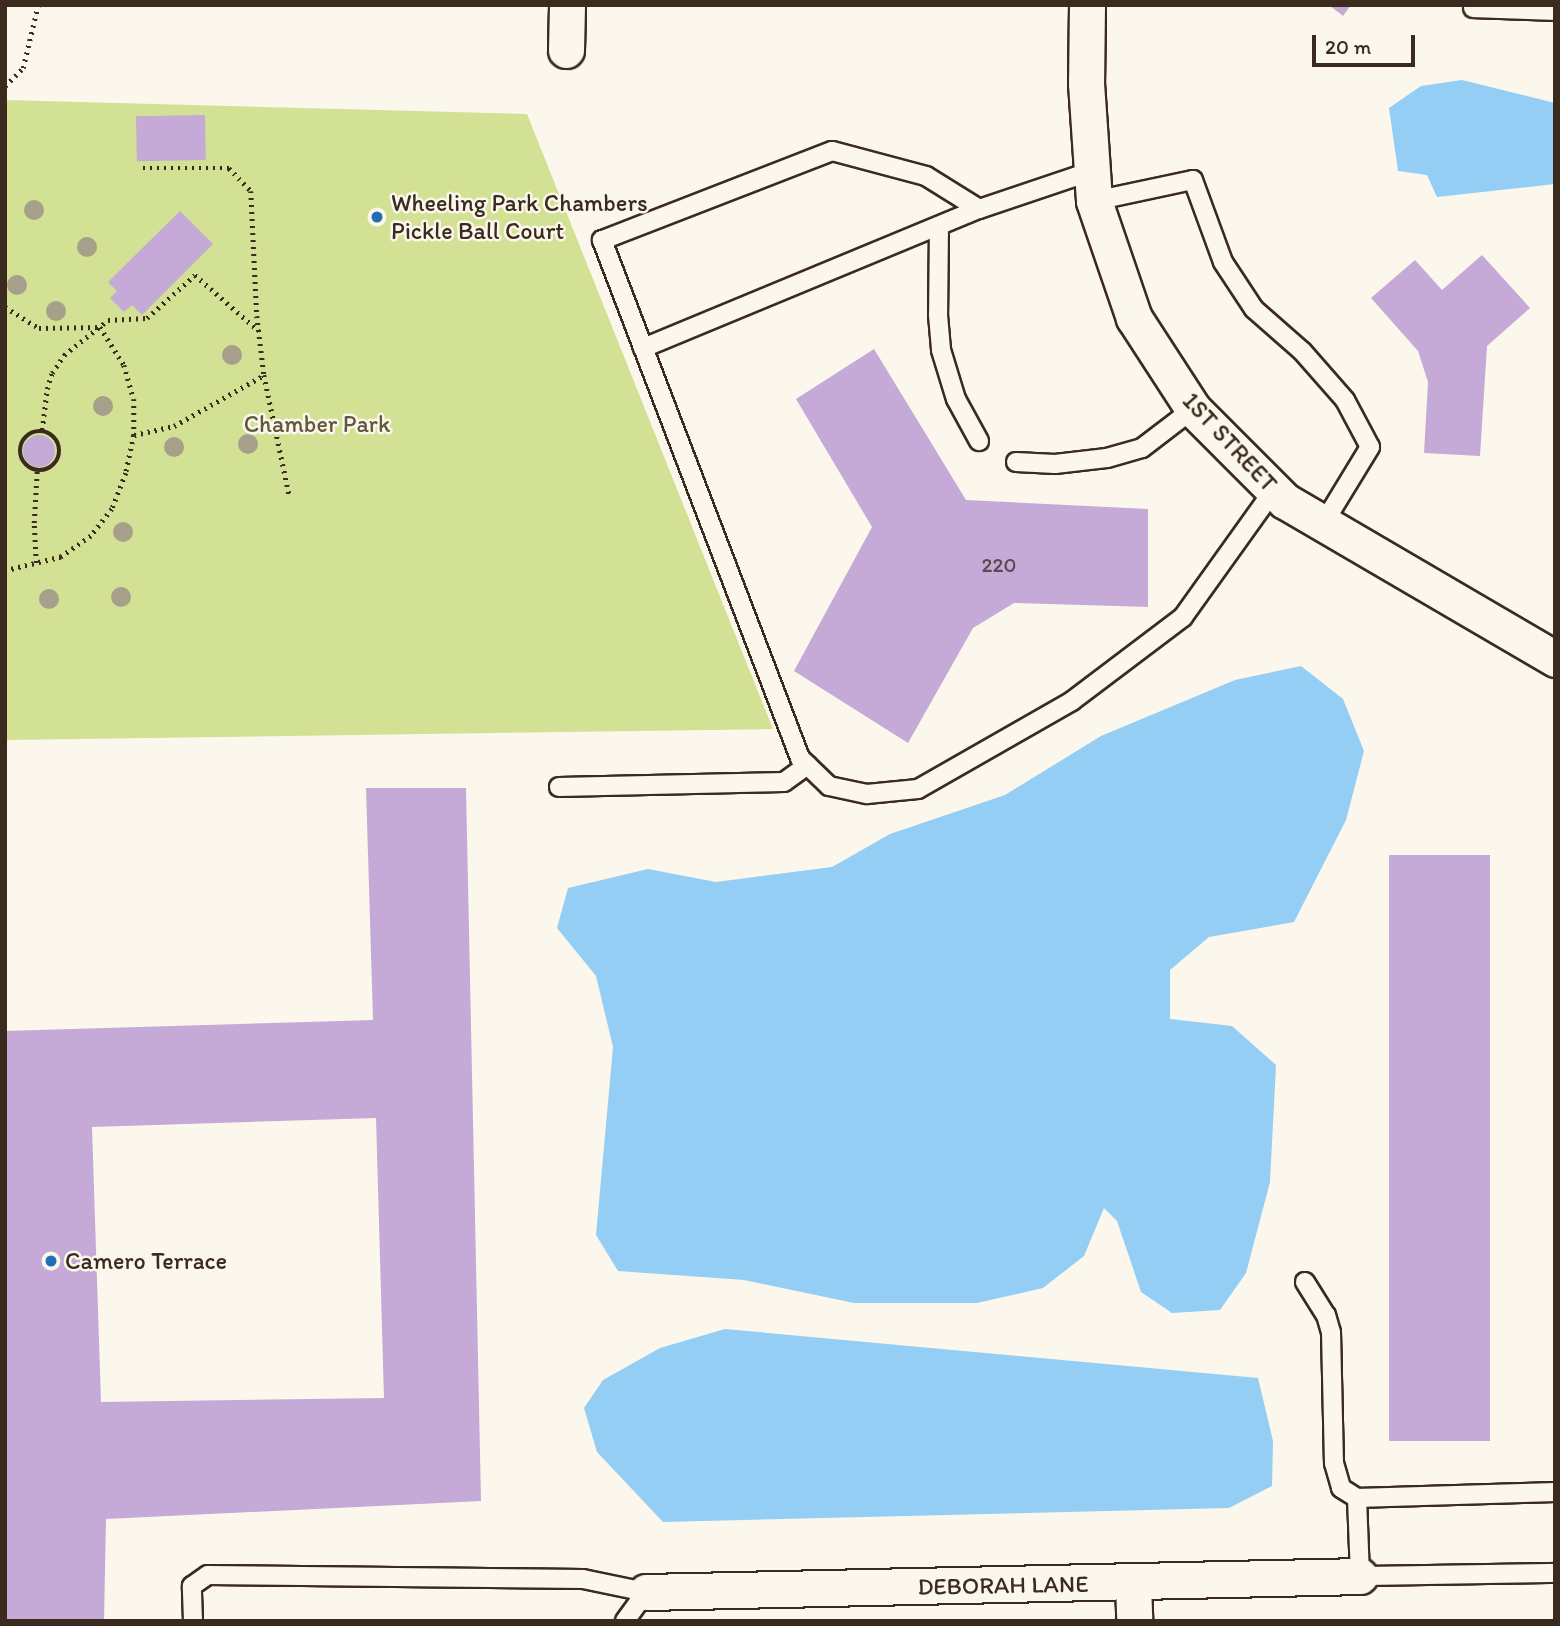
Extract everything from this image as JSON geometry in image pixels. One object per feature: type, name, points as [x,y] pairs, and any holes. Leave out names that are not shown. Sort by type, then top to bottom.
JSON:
[{"type":"street","points":[[566,50],[567,5]]},
{"type":"street","name":"1ST STREET","points":[[1087,5],[1086,83],[1093,186],[1134,318],[1193,409],[1285,501],[1555,659]]},
{"type":"street","name":"DEBORAH LANE","points":[[646,1592],[1360,1576]]},
{"type":"street","points":[[1133,1583],[1134,1621]]},
{"type":"lane","points":[[1473,8],[1555,11]]},
{"type":"lane","points":[[979,209],[926,176],[832,151],[602,240],[800,758],[829,786],[867,794],[918,789],[1072,701],[1183,617],[1274,490]]},
{"type":"lane","points":[[643,348],[979,209],[1093,186],[1193,180],[1223,262],[1254,310],[1302,351],[1345,400],[1370,447],[1324,524]]},
{"type":"lane","points":[[939,226],[938,315],[942,350],[957,399],[979,441]]},
{"type":"lane","points":[[1016,462],[1055,464],[1107,458],[1142,448],[1193,409]]},
{"type":"lane","points":[[559,787],[784,782],[807,765]]},
{"type":"lane","points":[[1305,1282],[1326,1315],[1331,1332],[1334,1463],[1341,1488],[1357,1498],[1555,1492]]},
{"type":"lane","points":[[1357,1498],[1360,1576],[1555,1573]]},
{"type":"lane","points":[[193,1621],[192,1586],[208,1575],[583,1579],[646,1592],[625,1621]]},
{"type":"path","points":[[5,86],[23,68],[38,5]]},
{"type":"path","points":[[143,168],[229,168],[251,191],[264,375],[289,494]]},
{"type":"path","points":[[42,430],[47,389],[52,373],[64,355],[108,320],[148,318],[195,275],[259,331]]},
{"type":"path","points":[[5,307],[38,328],[100,327]]},
{"type":"path","points":[[5,571],[61,557],[91,536],[112,509],[127,472],[134,435],[134,399],[124,365],[100,327]]},
{"type":"path","points":[[134,435],[174,426],[264,375]]},
{"type":"path","points":[[42,430],[57,439],[61,450],[54,466],[37,471],[26,466],[20,448],[30,433],[42,430]]},
{"type":"path","points":[[36,563],[34,523],[37,471]]},
{"type":"green space","name":"Chamber Park","points":[[5,100],[527,114],[773,729],[5,740]]},
{"type":"water","points":[[1462,80],[1555,103],[1555,184],[1437,197],[1427,175],[1398,171],[1389,108],[1421,86]]},
{"type":"water","points":[[1301,666],[1343,699],[1364,751],[1346,820],[1294,922],[1209,937],[1170,970],[1170,1019],[1232,1026],[1276,1065],[1270,1182],[1246,1273],[1220,1310],[1172,1313],[1141,1292],[1117,1221],[1104,1208],[1084,1256],[1043,1288],[977,1303],[854,1303],[744,1280],[618,1271],[596,1235],[613,1047],[596,976],[557,928],[568,888],[648,869],[716,882],[832,867],[890,834],[1005,795],[1101,736],[1235,680]]},
{"type":"water","points":[[725,1329],[1258,1378],[1273,1441],[1272,1486],[1229,1508],[663,1522],[597,1452],[584,1408],[603,1380],[660,1348]]},
{"type":"building","points":[[1329,5],[1351,5],[1343,16]]},
{"type":"building","points":[[205,115],[206,160],[137,161],[136,116]]},
{"type":"building","points":[[180,211],[213,244],[142,315],[132,305],[124,312],[110,298],[117,291],[108,282]]},
{"type":"building","points":[[1482,255],[1530,308],[1487,346],[1480,456],[1424,453],[1428,382],[1418,351],[1371,298],[1415,260],[1442,290]]},
{"type":"building","points":[[874,349],[966,500],[1148,509],[1148,607],[1014,603],[973,628],[908,743],[794,671],[872,527],[796,399]]},
{"type":"building","points":[[39,435],[50,440],[55,451],[50,462],[39,467],[28,462],[23,451],[28,440]]},
{"type":"building","name":"Camero Terrace","points":[[366,788],[466,788],[481,1501],[106,1519],[104,1621],[6,1621],[5,1031],[373,1020]],"holes":[[[376,1118],[384,1398],[101,1402],[92,1127]]]},
{"type":"building","points":[[1389,855],[1490,855],[1490,1441],[1389,1441]]},
{"type":"place","name":"Wheeling Park Chambers Pickle Ball Court","points":[[377,217]]},
{"type":"place","name":"Camero Terrace","points":[[51,1261]]}]
